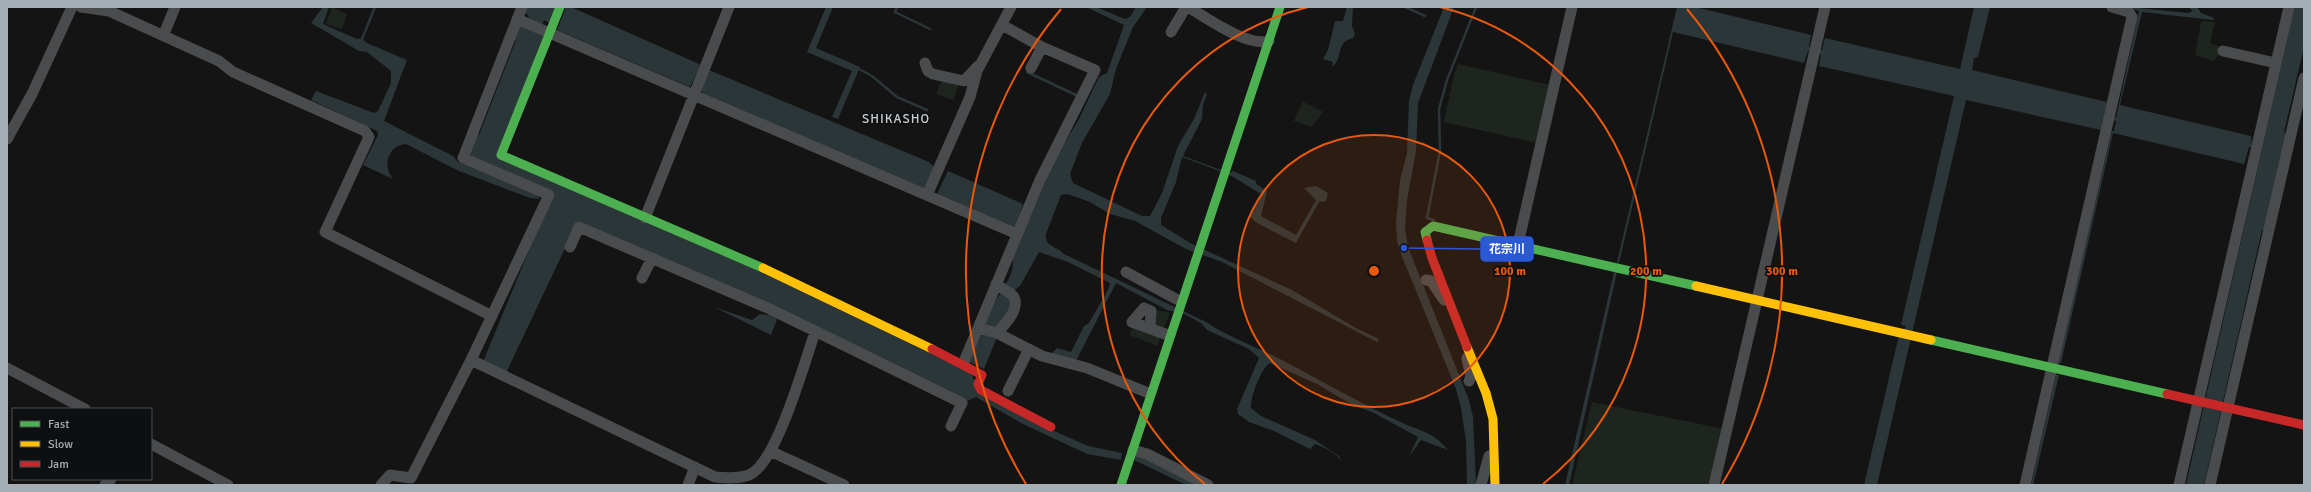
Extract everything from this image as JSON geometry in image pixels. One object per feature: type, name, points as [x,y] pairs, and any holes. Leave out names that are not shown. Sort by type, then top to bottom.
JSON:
[{"type":"street","points":[[7,139],[32,94],[72,7]]},
{"type":"street","points":[[81,7],[109,11],[164,34],[219,61],[233,72],[365,131],[369,137],[325,232],[492,316]]},
{"type":"street","points":[[164,34],[175,7]]},
{"type":"street","points":[[381,485],[390,475],[411,478],[473,361],[492,316],[549,195],[463,158],[520,20],[522,7]]},
{"type":"street","points":[[560,7],[547,32],[501,155],[644,218],[777,274],[963,364],[966,368],[982,375],[978,384],[981,390],[1051,427]]},
{"type":"street","points":[[644,218],[729,7]]},
{"type":"street","points":[[927,195],[970,97],[978,71],[1011,7]]},
{"type":"street","points":[[1171,32],[1187,7],[1233,33],[1261,43],[1269,41]]},
{"type":"street","points":[[1121,485],[1280,7]]},
{"type":"street","points":[[1518,244],[1572,7]]},
{"type":"street","points":[[1714,485],[1825,7]]},
{"type":"street","points":[[2025,485],[2132,17],[2129,12],[2112,7]]},
{"type":"street","points":[[2179,485],[2202,402],[2289,7]]},
{"type":"street","points":[[520,20],[1017,234]]},
{"type":"street","points":[[963,364],[1040,180],[1095,70],[1042,47],[1002,25]]},
{"type":"street","points":[[1031,68],[1042,47]]},
{"type":"street","points":[[2223,51],[2276,63]]},
{"type":"street","points":[[925,63],[928,71],[932,74],[964,81],[983,61]]},
{"type":"street","points":[[2210,485],[2226,407],[2304,78]]},
{"type":"street","points":[[1495,485],[1493,419],[1486,393],[1432,258],[1425,232],[1433,226],[1518,244],[2304,425]]},
{"type":"street","points":[[570,247],[579,227],[770,309],[962,403],[951,426]]},
{"type":"street","points":[[642,278],[652,258]]},
{"type":"street","points":[[1126,272],[1176,300]]},
{"type":"street","points":[[1426,280],[1431,281],[1444,300],[1449,300]]},
{"type":"street","points":[[996,284],[1013,296],[1015,300],[1012,316],[997,333]]},
{"type":"street","points":[[978,328],[997,333],[1042,356],[1087,368],[1146,392]]},
{"type":"street","points":[[1150,328],[1170,335]]},
{"type":"street","points":[[473,361],[716,477],[733,478],[750,475],[761,467],[770,451],[785,418],[815,332]]},
{"type":"street","points":[[1468,348],[1471,377],[1469,381]]},
{"type":"street","points":[[1008,391],[1029,349]]},
{"type":"street","points":[[7,368],[83,408]]},
{"type":"street","points":[[152,445],[228,485]]},
{"type":"street","points":[[1132,450],[1147,454],[1208,485]]},
{"type":"street","points":[[770,451],[844,485]]},
{"type":"street","points":[[1481,485],[1490,456]]},
{"type":"street","points":[[688,485],[695,467]]},
{"type":"shaded area","points":[[323,7],[329,7],[323,24],[357,39],[361,38],[367,43],[407,60],[384,121],[453,156],[458,162],[536,195],[540,199],[530,198],[459,171],[406,144],[395,148],[389,157],[388,168],[393,179],[363,165],[378,135],[377,131],[311,100],[316,91],[374,113],[378,111],[391,83],[391,71],[367,52],[359,51],[311,23]]},
{"type":"shaded area","points":[[332,7],[347,14],[342,29],[326,24]]},
{"type":"shaded area","points":[[527,7],[556,7],[550,23],[544,20],[539,33],[544,34],[497,157],[756,270],[971,373],[976,384],[1043,426],[1088,446],[1122,453],[1121,460],[1087,454],[1023,424],[976,397],[967,401],[578,221],[506,373],[483,362],[541,221],[555,196],[470,158],[468,153],[476,133],[479,135],[516,40],[514,38],[519,26],[525,27],[529,17],[525,12]]},
{"type":"shaded area","points":[[566,7],[571,7],[699,64],[700,67],[690,87],[557,30]]},
{"type":"shaded area","points":[[826,7],[833,7],[816,48],[860,67],[838,119],[832,117],[852,71],[807,52]]},
{"type":"shaded area","points":[[1086,7],[1096,7],[1125,19],[1130,17],[1136,7],[1147,7],[1133,27],[1116,69],[1110,94],[1082,143],[1070,174],[1073,183],[1142,216],[1150,216],[1162,193],[1178,146],[1194,119],[1205,92],[1207,94],[1203,105],[1202,119],[1183,156],[1229,173],[1233,171],[1256,181],[1256,184],[1267,191],[1261,216],[1296,235],[1316,200],[1304,188],[1316,186],[1328,193],[1326,201],[1319,202],[1296,243],[1257,223],[1249,216],[1261,194],[1230,175],[1182,157],[1176,182],[1161,218],[1161,225],[1192,244],[1292,290],[1354,327],[1379,339],[1377,342],[1222,262],[1186,249],[1135,221],[1110,214],[1090,202],[1067,194],[1061,195],[1046,234],[1049,244],[1064,254],[1206,322],[1234,338],[1282,360],[1381,413],[1430,434],[1442,443],[1448,450],[1421,440],[1409,457],[1418,437],[1374,413],[1351,404],[1317,384],[1270,363],[1263,371],[1257,384],[1252,397],[1251,408],[1261,416],[1315,440],[1339,456],[1342,462],[1334,453],[1322,447],[1315,444],[1310,449],[1274,431],[1249,422],[1238,414],[1237,409],[1259,358],[1249,349],[1207,330],[1201,323],[1184,314],[1167,310],[1116,283],[1077,359],[1075,361],[1051,354],[1057,348],[1071,352],[1084,326],[1089,323],[1109,288],[1110,283],[1068,262],[1039,252],[1020,286],[1013,291],[1013,298],[984,369],[969,362],[981,336],[986,333],[986,323],[989,313],[1006,285],[1013,266],[1012,258],[1056,157],[1079,119],[1099,77],[1107,73],[1124,25]]},
{"type":"shaded area","points":[[1347,7],[1353,7],[1352,26],[1355,34],[1353,38],[1347,40],[1341,47],[1337,60],[1332,67],[1333,62],[1323,59],[1328,50],[1335,21],[1343,21]]},
{"type":"shaded area","points":[[1444,7],[1454,7],[1418,103],[1416,151],[1407,200],[1405,228],[1408,247],[1469,400],[1473,417],[1476,485],[1467,485],[1466,441],[1461,408],[1456,389],[1397,241],[1396,222],[1400,180],[1407,153],[1409,101],[1413,85]]},
{"type":"shaded area","points":[[1677,7],[1695,7],[1811,35],[1809,47],[1822,50],[1825,38],[1960,69],[1974,7],[1990,7],[1978,57],[1974,58],[1972,70],[2107,102],[2104,115],[2116,118],[2139,11],[2128,7],[2188,13],[2193,11],[2188,7],[2197,7],[2201,13],[2214,18],[2213,20],[2142,12],[2120,105],[2251,136],[2252,147],[2249,147],[2244,164],[2113,133],[2061,363],[2058,363],[2112,131],[2114,131],[2116,121],[2103,118],[2101,130],[1966,100],[1877,485],[1864,485],[1898,339],[1906,326],[1901,325],[1954,96],[1819,66],[1821,54],[1808,51],[1804,63],[1673,32],[1619,263],[1617,262]]},
{"type":"shaded area","points":[[2294,7],[2304,7],[2304,47],[2284,132],[2287,134],[2265,230],[2262,230],[2204,485],[2186,485]]},
{"type":"shaded area","points":[[2201,22],[2215,22],[2210,43],[2221,47],[2222,51],[2214,61],[2195,55]]},
{"type":"shaded area","points":[[1458,64],[1550,85],[1537,143],[1444,122],[1454,75]]},
{"type":"shaded area","points":[[709,70],[929,162],[934,167],[924,188],[703,93],[701,91]]},
{"type":"shaded area","points":[[943,78],[960,82],[953,100],[936,94]]},
{"type":"shaded area","points":[[1303,102],[1323,112],[1312,127],[1294,121]]},
{"type":"shaded area","points":[[948,171],[1023,204],[1016,226],[1013,227],[937,194]]},
{"type":"shaded area","points":[[1614,272],[1617,272],[1569,485],[1565,485]]},
{"type":"shaded area","points":[[714,307],[752,320],[760,314],[768,315],[770,312],[771,316],[777,319],[771,335]]},
{"type":"shaded area","points":[[1153,310],[1170,312],[1163,331],[1153,327]]},
{"type":"shaded area","points":[[1134,325],[1161,335],[1158,346],[1129,335]]},
{"type":"shaded area","points":[[2056,375],[2059,375],[2033,485],[2031,485]]},
{"type":"shaded area","points":[[1592,402],[1724,429],[1711,485],[1572,485]]},
{"type":"shaded area","points":[[1136,454],[1201,485],[1186,485],[1134,460]]},
{"type":"waterway","points":[[362,39],[375,7]]},
{"type":"waterway","points":[[897,7],[895,12],[930,29]]},
{"type":"waterway","points":[[1405,7],[1425,16]]},
{"type":"waterway","points":[[1434,220],[1427,218],[1440,151],[1439,109],[1447,80],[1476,7]]},
{"type":"waterway","points":[[859,69],[872,76],[897,97],[927,110]]},
{"type":"waterway","points":[[1027,72],[1078,96]]},
{"type":"traffic: fast","points":[[560,7],[501,155],[763,268]]},
{"type":"traffic: fast","points":[[1121,485],[1280,7]]},
{"type":"traffic: fast","points":[[1427,240],[1425,232],[1433,226],[1696,286]]},
{"type":"traffic: fast","points":[[1931,340],[2167,394]]},
{"type":"traffic: slow","points":[[763,268],[932,349]]},
{"type":"traffic: slow","points":[[1696,286],[1931,340]]},
{"type":"traffic: slow","points":[[1467,347],[1486,393],[1493,419],[1495,485]]},
{"type":"traffic: jam","points":[[1427,240],[1432,258],[1467,347]]},
{"type":"traffic: jam","points":[[932,349],[982,375],[978,384],[981,390],[1051,427]]},
{"type":"traffic: jam","points":[[2167,394],[2304,425]]},
{"type":"place","name":"花宗川","points":[[1404,248]]},
{"type":"district","name":"SHIKASHO","points":[[896,119]]}]
